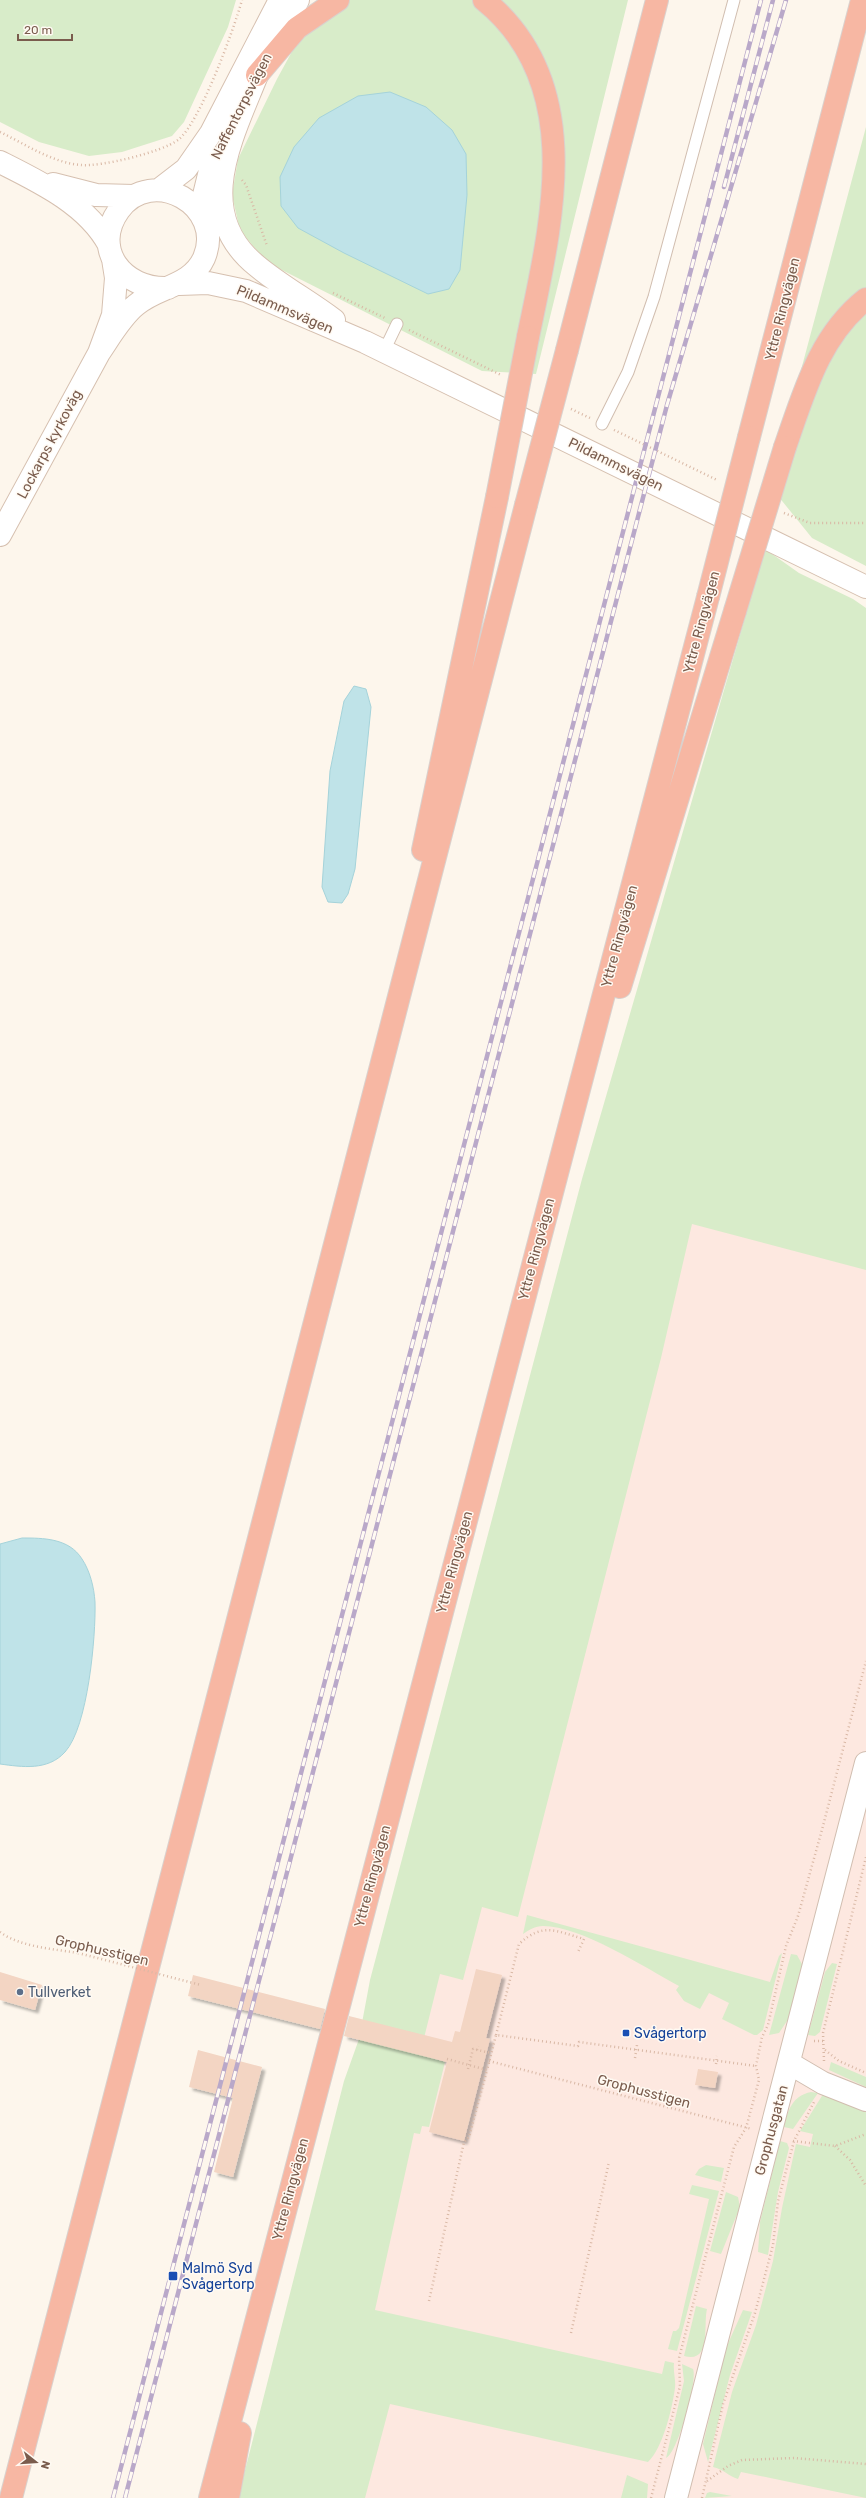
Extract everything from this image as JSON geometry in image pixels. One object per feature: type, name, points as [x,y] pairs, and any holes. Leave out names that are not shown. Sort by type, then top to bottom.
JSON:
[{"type":"highway","points":[[257,75],[297,28],[338,0]]},
{"type":"highway","points":[[376,1092],[442,755],[496,497],[552,214],[554,165],[552,125],[545,91],[533,60],[515,32],[489,4],[474,0]]},
{"type":"highway","points":[[11,2498],[376,1092],[656,0]]},
{"type":"highway","name":"Yttre Ringvägen","points":[[210,2498],[519,1313],[708,597],[862,0]]},
{"type":"highway","points":[[519,1313],[736,612],[785,447],[818,359],[833,332],[848,312],[866,299]]},
{"type":"highway","points":[[228,2498],[271,2262]]},
{"type":"main road","name":"Naffentorpsvägen","points":[[160,190],[186,169],[211,133],[280,0]]},
{"type":"main road","name":"Naffentorpsvägen","points":[[205,225],[208,173],[215,154],[298,0]]},
{"type":"main road","points":[[257,75],[232,139],[223,169],[221,208],[226,225],[231,239],[256,266],[308,300],[344,328]]},
{"type":"main road","name":"Pildammsvägen","points":[[5,165],[73,190],[115,197],[134,196]]},
{"type":"main road","name":"Pildammsvägen","points":[[5,165],[54,192],[100,227],[120,270],[142,286],[155,288],[208,283],[246,291],[374,346],[866,587]]},
{"type":"main road","name":"Pildammsvägen","points":[[111,252],[110,230],[114,217],[123,205],[134,196],[146,191],[160,190],[173,192],[186,197],[196,206],[205,225],[223,253],[248,274],[374,346]]},
{"type":"main road","points":[[173,286],[198,268],[208,244],[205,225]]},
{"type":"main road","name":"Lockarps kyrkoväg","points":[[0,535],[99,353],[113,316],[116,278],[111,252]]},
{"type":"main road","name":"Lockarps kyrkoväg","points":[[99,353],[135,306],[145,298],[173,286]]},
{"type":"main road","name":"Grophusgatan","points":[[676,2498],[866,1763]]},
{"type":"main road","points":[[789,2063],[823,2083],[866,2100]]},
{"type":"lane","points":[[602,424],[628,372],[654,297],[734,0]]},
{"type":"lane","points":[[374,346],[397,324]]},
{"type":"path","points":[[0,132],[52,157],[81,165],[110,163],[178,140],[196,115],[214,77],[234,29],[242,0]]},
{"type":"path","points":[[240,177],[246,185],[253,211],[269,249]]},
{"type":"path","points":[[326,290],[397,324]]},
{"type":"path","points":[[651,2498],[680,2386],[679,2358],[734,2148],[746,2128],[759,2080],[756,2066],[762,2037],[768,2025],[786,1946],[798,1916],[821,1834],[866,1661]]},
{"type":"path","points":[[702,2498],[723,2404],[755,2313],[773,2245],[778,2201],[794,2141],[823,2083],[825,2050],[823,2033],[866,1857]]},
{"type":"path","points":[[429,2301],[464,2142],[469,2137],[519,1944],[537,1931],[554,1930],[584,1939],[578,1952]]},
{"type":"path","name":"Grophusstigen","points":[[0,1932],[6,1937],[78,1953],[201,1985]]},
{"type":"path","points":[[496,2034],[578,2046],[579,2042],[716,2062],[756,2066]]},
{"type":"path","points":[[635,2058],[637,2045]]},
{"type":"path","points":[[477,2050],[478,2046]]},
{"type":"path","points":[[468,2069],[473,2049],[491,2053]]},
{"type":"path","points":[[825,2050],[839,2061],[866,2073]]},
{"type":"path","points":[[716,2062],[717,2056]]},
{"type":"path","points":[[447,2059],[487,2070]]},
{"type":"path","name":"Grophusstigen","points":[[489,2061],[794,2141],[835,2146]]},
{"type":"path","points":[[866,2134],[835,2146],[850,2160],[866,2186]]},
{"type":"path","points":[[571,2333],[609,2162]]},
{"type":"path","points":[[706,2481],[728,2466],[742,2460],[794,2458],[866,2464]]},
{"type":"shaded area","name":"Svågertorp","points":[[866,616],[866,2498],[281,2498],[419,1902]]},
{"type":"green space","points":[[0,0],[236,0],[228,27],[184,122],[172,136],[122,152],[89,156],[39,142],[0,122]]},
{"type":"green space","points":[[320,0],[628,0],[536,374],[482,371],[268,263],[240,231],[232,195],[238,159],[277,79]]},
{"type":"green space","points":[[866,127],[866,566],[812,538],[770,486]]},
{"type":"green space","points":[[765,549],[799,573],[853,599],[866,608],[866,1270],[692,1224],[661,1358],[518,1917],[482,1907],[463,1980],[440,1974],[420,2054],[445,2062],[429,2127],[422,2126],[420,2134],[414,2133],[375,2310],[662,2374],[665,2361],[674,2363],[675,2388],[672,2406],[662,2438],[653,2456],[648,2462],[390,2404],[365,2498],[238,2498],[344,2081],[359,2039],[370,1980],[582,1179]]},
{"type":"green space","points":[[527,1915],[770,1982],[779,1956],[782,1953],[763,2030],[757,2035],[754,2035],[722,2019],[729,2003],[709,1993],[700,2009],[684,2001],[676,1990],[679,1986],[594,1940],[558,1928],[543,1926],[535,1927],[523,1934]]},
{"type":"green space","points":[[791,1954],[797,1955],[803,1966],[789,2018],[779,2033],[769,2035]]},
{"type":"green space","points":[[832,1963],[837,1964],[820,2032],[815,2036],[808,2035],[825,1972]]},
{"type":"green space","points":[[831,2062],[866,2077],[866,2087],[829,2070]]},
{"type":"green space","points":[[825,2091],[866,2108],[866,2498],[741,2472],[738,2479],[713,2467],[732,2392],[756,2325],[773,2261],[782,2208],[796,2144],[810,2147],[813,2134],[800,2131]]},
{"type":"green space","points":[[811,2092],[818,2093],[793,2129],[784,2127],[789,2110],[795,2100]]},
{"type":"green space","points":[[780,2141],[787,2143],[789,2148],[778,2192],[768,2255],[758,2252],[760,2222]]},
{"type":"green space","points":[[706,2165],[724,2168],[721,2182],[695,2175],[699,2169]]},
{"type":"green space","points":[[692,2185],[719,2191],[677,2351],[668,2349],[673,2331],[676,2331],[679,2328],[709,2199],[689,2194]]},
{"type":"green space","points":[[726,2192],[738,2197],[740,2207],[721,2254],[710,2251]]},
{"type":"green space","points":[[696,2306],[707,2309],[703,2349],[699,2354],[693,2357],[684,2356]]},
{"type":"green space","points":[[743,2310],[752,2312],[730,2375],[708,2462],[703,2444],[726,2348]]},
{"type":"green space","points":[[682,2364],[693,2369],[694,2376],[690,2402],[676,2445],[671,2454],[666,2458],[684,2381]]},
{"type":"green space","points":[[627,2475],[648,2484],[647,2498],[621,2498]]},
{"type":"green space","points":[[710,2492],[732,2496],[705,2498],[707,2493]]},
{"type":"water","points":[[390,92],[426,107],[452,130],[466,154],[467,195],[460,270],[449,289],[428,294],[344,253],[298,228],[281,206],[280,177],[294,147],[319,118],[358,96]]},
{"type":"water","points":[[354,686],[366,689],[371,707],[355,869],[348,894],[342,903],[328,902],[322,887],[330,771],[344,701]]},
{"type":"water","points":[[22,1538],[47,1539],[63,1543],[77,1552],[85,1564],[93,1585],[95,1602],[94,1636],[89,1680],[80,1723],[73,1740],[65,1752],[58,1758],[43,1765],[26,1767],[0,1764],[0,1544]]},
{"type":"building","points":[[476,1969],[502,1975],[486,2038],[490,2039],[464,2141],[429,2132],[447,2062],[344,2036],[349,2016],[452,2042],[455,2031],[460,2032]]},
{"type":"building","name":"Tullverket","points":[[0,1972],[42,1985],[35,2010],[0,2000]]},
{"type":"building","points":[[193,1975],[325,2009],[320,2029],[188,1996]]},
{"type":"building","points":[[198,2050],[262,2067],[233,2177],[214,2172],[233,2098],[189,2087]]},
{"type":"building","points":[[698,2069],[718,2072],[715,2088],[695,2085]]},
{"type":"railway","points":[[113,2498],[761,0]]},
{"type":"railway","points":[[724,187],[773,0]]},
{"type":"railway","points":[[125,2498],[667,405],[786,0]]},
{"type":"place","name":"Tullverket","points":[[20,1992]]},
{"type":"place","name":"Svågertorp","points":[[626,2033]]},
{"type":"place","name":"Malmö Syd Svågertorp","points":[[173,2276]]}]
